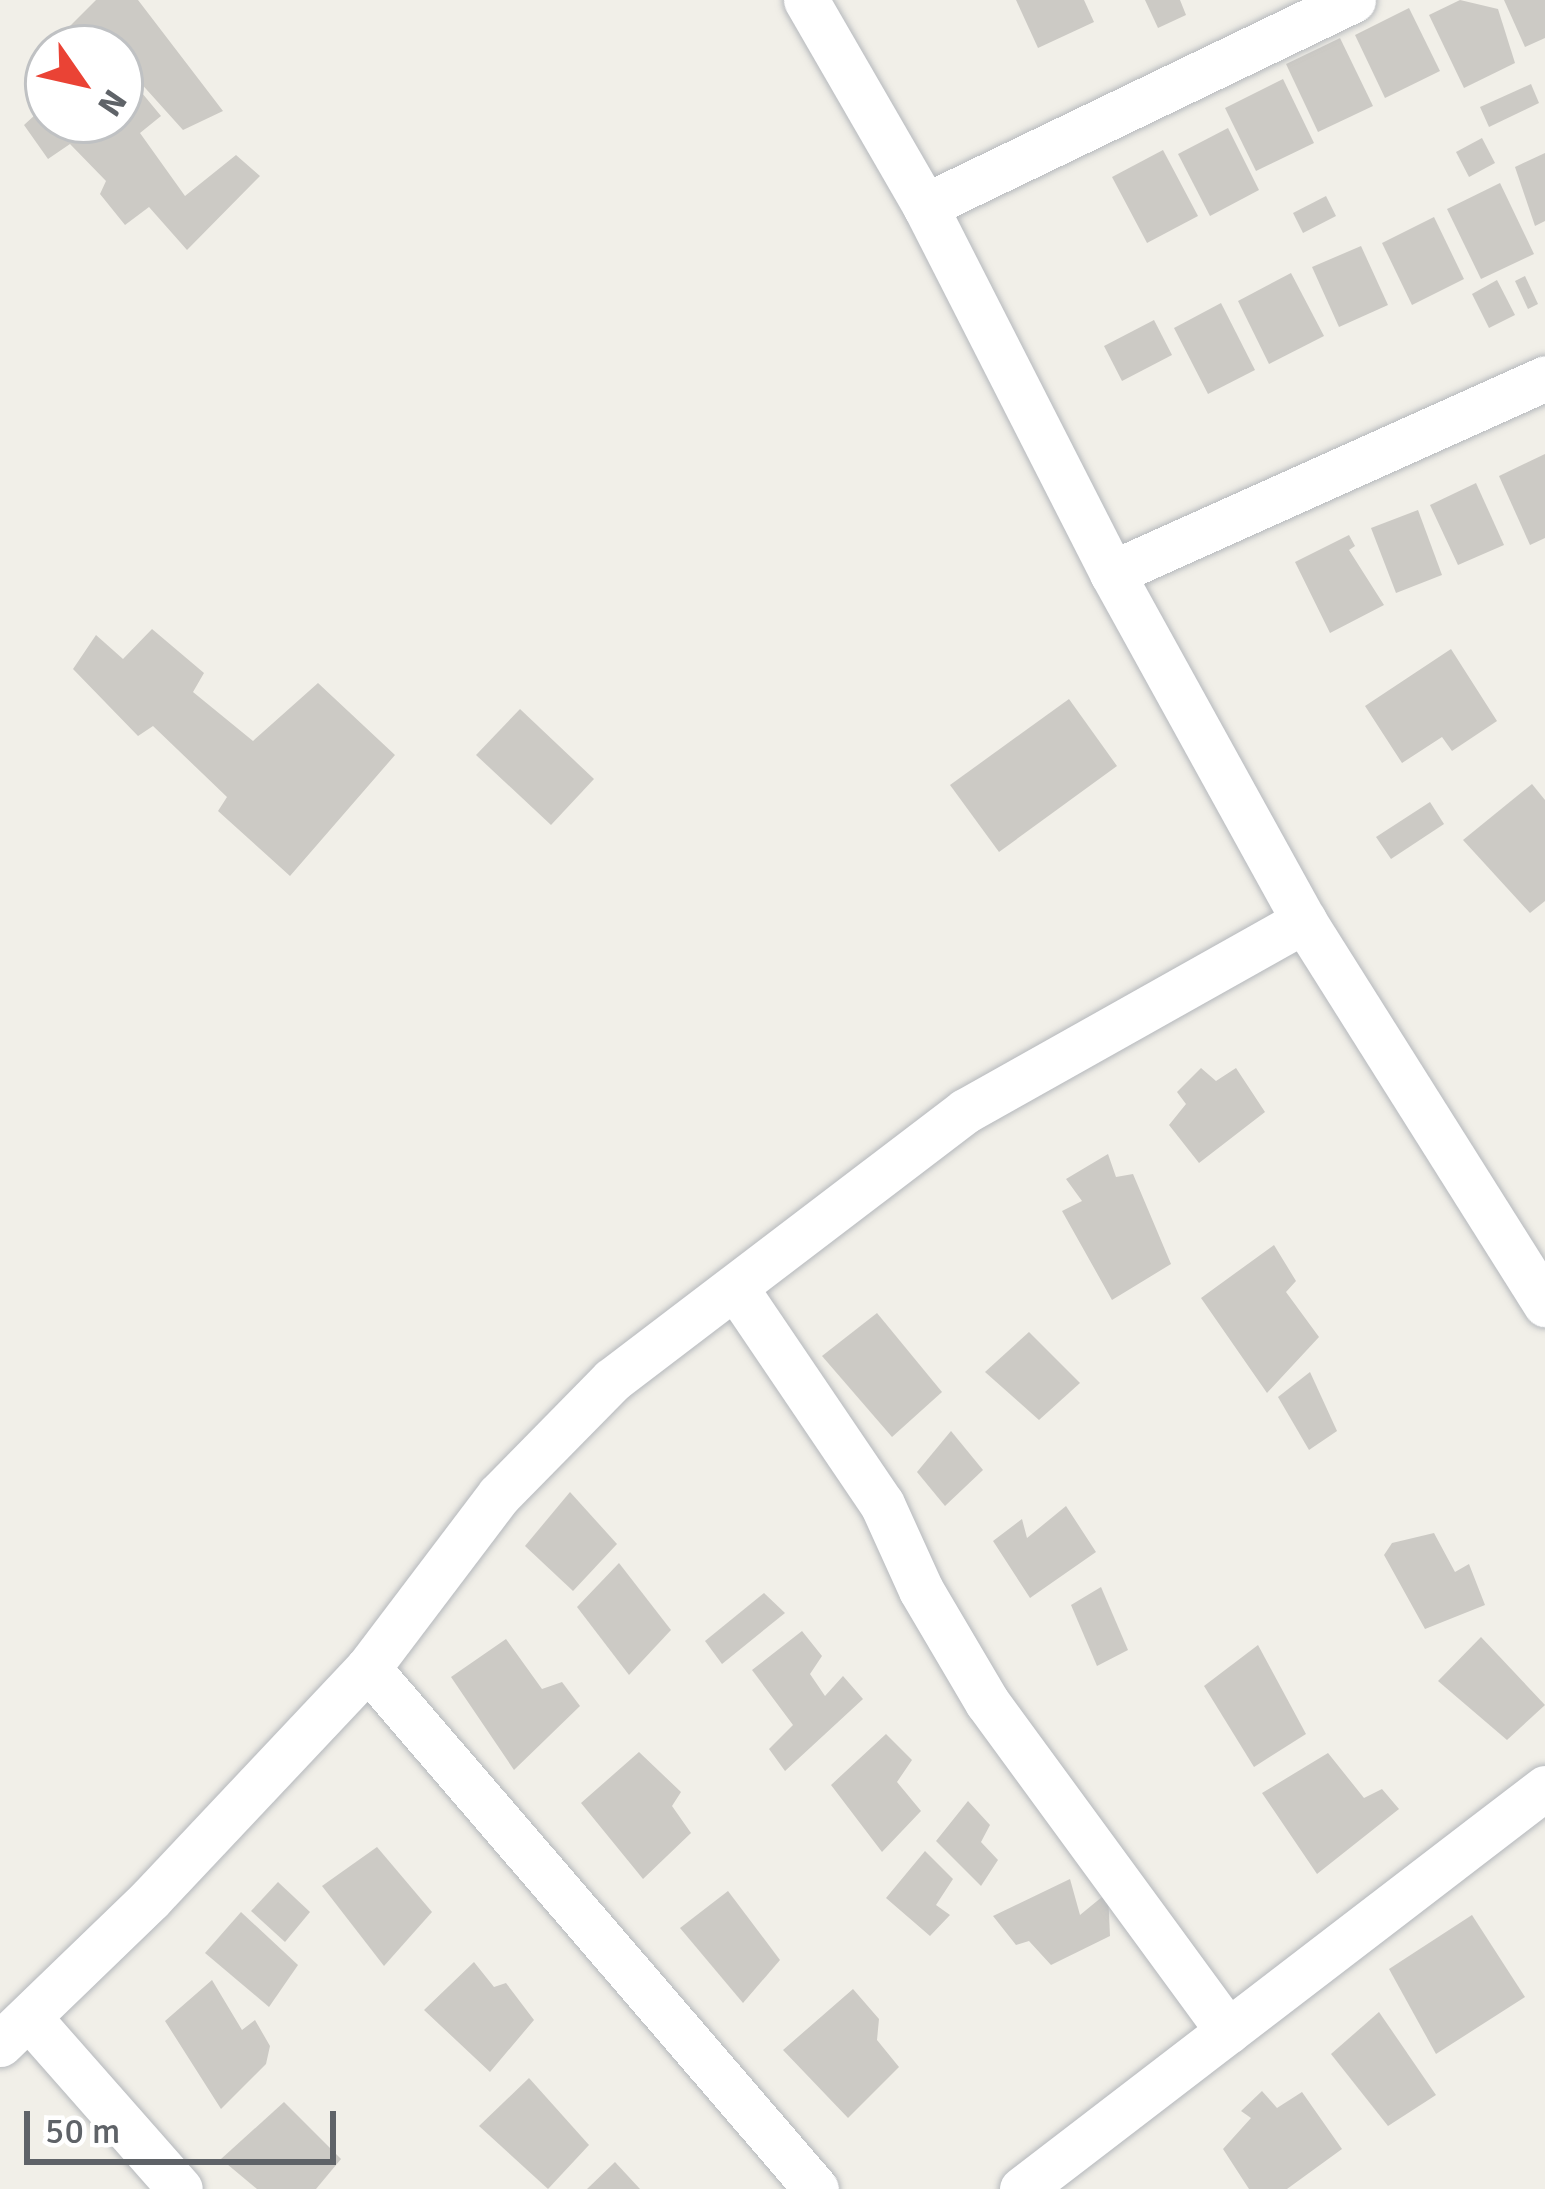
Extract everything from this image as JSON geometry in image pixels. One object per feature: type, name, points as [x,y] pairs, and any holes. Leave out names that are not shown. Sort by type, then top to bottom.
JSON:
[{"type":"street","points":[[806,0],[925,206],[1112,573],[1304,921],[1545,1304]]},
{"type":"street","points":[[925,206],[1353,0]]},
{"type":"street","points":[[1112,573],[1545,378]]},
{"type":"street","points":[[180,2189],[15,2032],[368,1668],[499,1495],[612,1380],[737,1290],[965,1111],[1304,921]]},
{"type":"street","points":[[737,1290],[882,1504],[987,1702],[1228,2032]]},
{"type":"street","points":[[368,1668],[816,2189]]},
{"type":"street","points":[[1022,2189],[1545,1788]]},
{"type":"building","points":[[96,0],[138,0],[223,111],[183,130],[144,87],[144,24],[72,24]]},
{"type":"building","points":[[1016,0],[1084,0],[1094,22],[1038,48]]},
{"type":"building","points":[[1145,0],[1180,0],[1186,15],[1158,28]]},
{"type":"building","points":[[1460,0],[1498,9],[1515,63],[1464,88],[1429,15]]},
{"type":"building","points":[[1504,0],[1545,0],[1545,38],[1525,47]]},
{"type":"building","points":[[1409,8],[1440,71],[1385,98],[1355,35]]},
{"type":"building","points":[[1340,38],[1373,106],[1318,132],[1286,64]]},
{"type":"building","points":[[1283,79],[1314,143],[1256,171],[1225,108]]},
{"type":"building","points":[[1531,84],[1539,103],[1489,127],[1480,107]]},
{"type":"building","points":[[144,95],[161,116],[144,130]]},
{"type":"building","points":[[1228,128],[1259,190],[1210,216],[1178,154]]},
{"type":"building","points":[[1482,138],[1495,163],[1469,177],[1456,152]]},
{"type":"building","points":[[144,139],[185,196],[236,155],[260,176],[187,250],[149,207],[125,225],[100,194],[106,181],[70,144],[144,144]]},
{"type":"building","points":[[37,144],[70,144],[48,159]]},
{"type":"building","points":[[1163,150],[1198,216],[1147,243],[1112,177]]},
{"type":"building","points":[[1545,153],[1545,221],[1535,226],[1515,167]]},
{"type":"building","points":[[1500,183],[1534,254],[1481,279],[1447,209]]},
{"type":"building","points":[[1326,196],[1336,216],[1303,233],[1293,213]]},
{"type":"building","points":[[1434,217],[1464,279],[1412,305],[1382,243]]},
{"type":"building","points":[[1361,246],[1388,305],[1339,327],[1312,267]]},
{"type":"building","points":[[1291,273],[1324,336],[1269,364],[1238,301]]},
{"type":"building","points":[[1525,276],[1538,304],[1528,309],[1515,281]]},
{"type":"building","points":[[1497,280],[1515,315],[1489,328],[1472,294]]},
{"type":"building","points":[[1221,303],[1255,370],[1208,394],[1174,328]]},
{"type":"building","points":[[1154,320],[1172,355],[1122,381],[1104,346]]},
{"type":"building","points":[[1545,454],[1545,538],[1530,545],[1499,476]]},
{"type":"building","points":[[1476,483],[1504,545],[1458,565],[1430,505]]},
{"type":"building","points":[[1418,510],[1442,575],[1396,593],[1371,528]]},
{"type":"building","points":[[1349,535],[1355,546],[1349,550],[1384,605],[1330,633],[1295,562]]},
{"type":"building","points":[[152,629],[204,673],[193,692],[253,741],[318,683],[395,755],[290,876],[218,811],[227,797],[153,726],[138,736],[73,669],[96,635],[123,659]]},
{"type":"building","points":[[1451,649],[1497,721],[1452,751],[1442,737],[1402,763],[1365,706]]},
{"type":"building","points":[[1069,699],[1117,766],[999,852],[950,785]]},
{"type":"building","points":[[520,709],[594,779],[551,825],[476,755]]},
{"type":"building","points":[[1532,784],[1545,800],[1545,901],[1530,913],[1463,840]]},
{"type":"building","points":[[1430,802],[1444,824],[1391,859],[1376,837]]},
{"type":"building","points":[[1201,1068],[1216,1081],[1236,1068],[1265,1112],[1199,1163],[1169,1125],[1186,1104],[1177,1092]]},
{"type":"building","points":[[1108,1154],[1116,1177],[1133,1174],[1171,1264],[1112,1300],[1062,1211],[1082,1201],[1066,1179]]},
{"type":"building","points":[[1274,1245],[1296,1281],[1286,1292],[1319,1337],[1267,1393],[1201,1298]]},
{"type":"building","points":[[877,1313],[942,1392],[892,1437],[822,1356]]},
{"type":"building","points":[[1029,1332],[1080,1383],[1039,1420],[985,1372]]},
{"type":"building","points":[[1310,1372],[1337,1431],[1309,1450],[1278,1397]]},
{"type":"building","points":[[951,1431],[983,1470],[945,1506],[917,1472]]},
{"type":"building","points":[[570,1492],[617,1544],[573,1591],[525,1546]]},
{"type":"building","points":[[1066,1506],[1096,1552],[1030,1598],[993,1541],[1022,1519],[1027,1538]]},
{"type":"building","points":[[1434,1533],[1455,1572],[1469,1564],[1485,1605],[1425,1629],[1384,1555],[1392,1543]]},
{"type":"building","points":[[619,1563],[671,1630],[629,1675],[577,1607]]},
{"type":"building","points":[[1101,1587],[1128,1650],[1097,1666],[1071,1605]]},
{"type":"building","points":[[764,1593],[785,1613],[722,1664],[705,1641]]},
{"type":"building","points":[[802,1631],[822,1656],[810,1674],[825,1696],[843,1676],[863,1699],[785,1771],[769,1749],[793,1725],[752,1670]]},
{"type":"building","points":[[1481,1637],[1545,1705],[1507,1740],[1438,1681]]},
{"type":"building","points":[[506,1639],[542,1689],[562,1682],[580,1706],[514,1770],[451,1677]]},
{"type":"building","points":[[1258,1645],[1306,1734],[1254,1767],[1204,1686]]},
{"type":"building","points":[[886,1734],[912,1760],[897,1782],[921,1811],[882,1852],[831,1785]]},
{"type":"building","points":[[639,1752],[681,1792],[672,1806],[691,1833],[643,1879],[581,1803]]},
{"type":"building","points":[[1328,1753],[1364,1798],[1382,1789],[1399,1809],[1317,1874],[1262,1793]]},
{"type":"building","points":[[968,1801],[990,1825],[981,1842],[998,1860],[981,1886],[936,1841]]},
{"type":"building","points":[[377,1847],[432,1912],[384,1966],[322,1886]]},
{"type":"building","points":[[925,1851],[953,1879],[936,1905],[950,1915],[930,1936],[886,1898]]},
{"type":"building","points":[[1070,1879],[1080,1915],[1108,1892],[1110,1936],[1051,1965],[1029,1941],[1016,1945],[993,1916]]},
{"type":"building","points":[[278,1882],[310,1912],[285,1942],[251,1911]]},
{"type":"building","points":[[728,1891],[780,1960],[743,2003],[680,1928]]},
{"type":"building","points":[[241,1912],[298,1965],[269,2007],[205,1953]]},
{"type":"building","points":[[1472,1915],[1525,1997],[1436,2054],[1389,1969]]},
{"type":"building","points":[[474,1962],[494,1987],[506,1983],[534,2020],[490,2072],[424,2010]]},
{"type":"building","points":[[212,1980],[242,2030],[255,2020],[270,2046],[266,2064],[221,2109],[165,2021]]},
{"type":"building","points":[[853,1989],[879,2019],[877,2040],[899,2067],[848,2118],[783,2050]]},
{"type":"building","points":[[1379,2012],[1436,2095],[1388,2126],[1331,2054]]},
{"type":"building","points":[[529,2078],[589,2145],[548,2189],[479,2126]]},
{"type":"building","points":[[1262,2091],[1277,2108],[1302,2092],[1342,2149],[1287,2189],[1249,2189],[1223,2149],[1251,2118],[1241,2111]]},
{"type":"building","points":[[284,2102],[341,2159],[316,2189],[257,2189],[221,2159]]},
{"type":"building","points":[[615,2162],[640,2189],[587,2189]]}]
